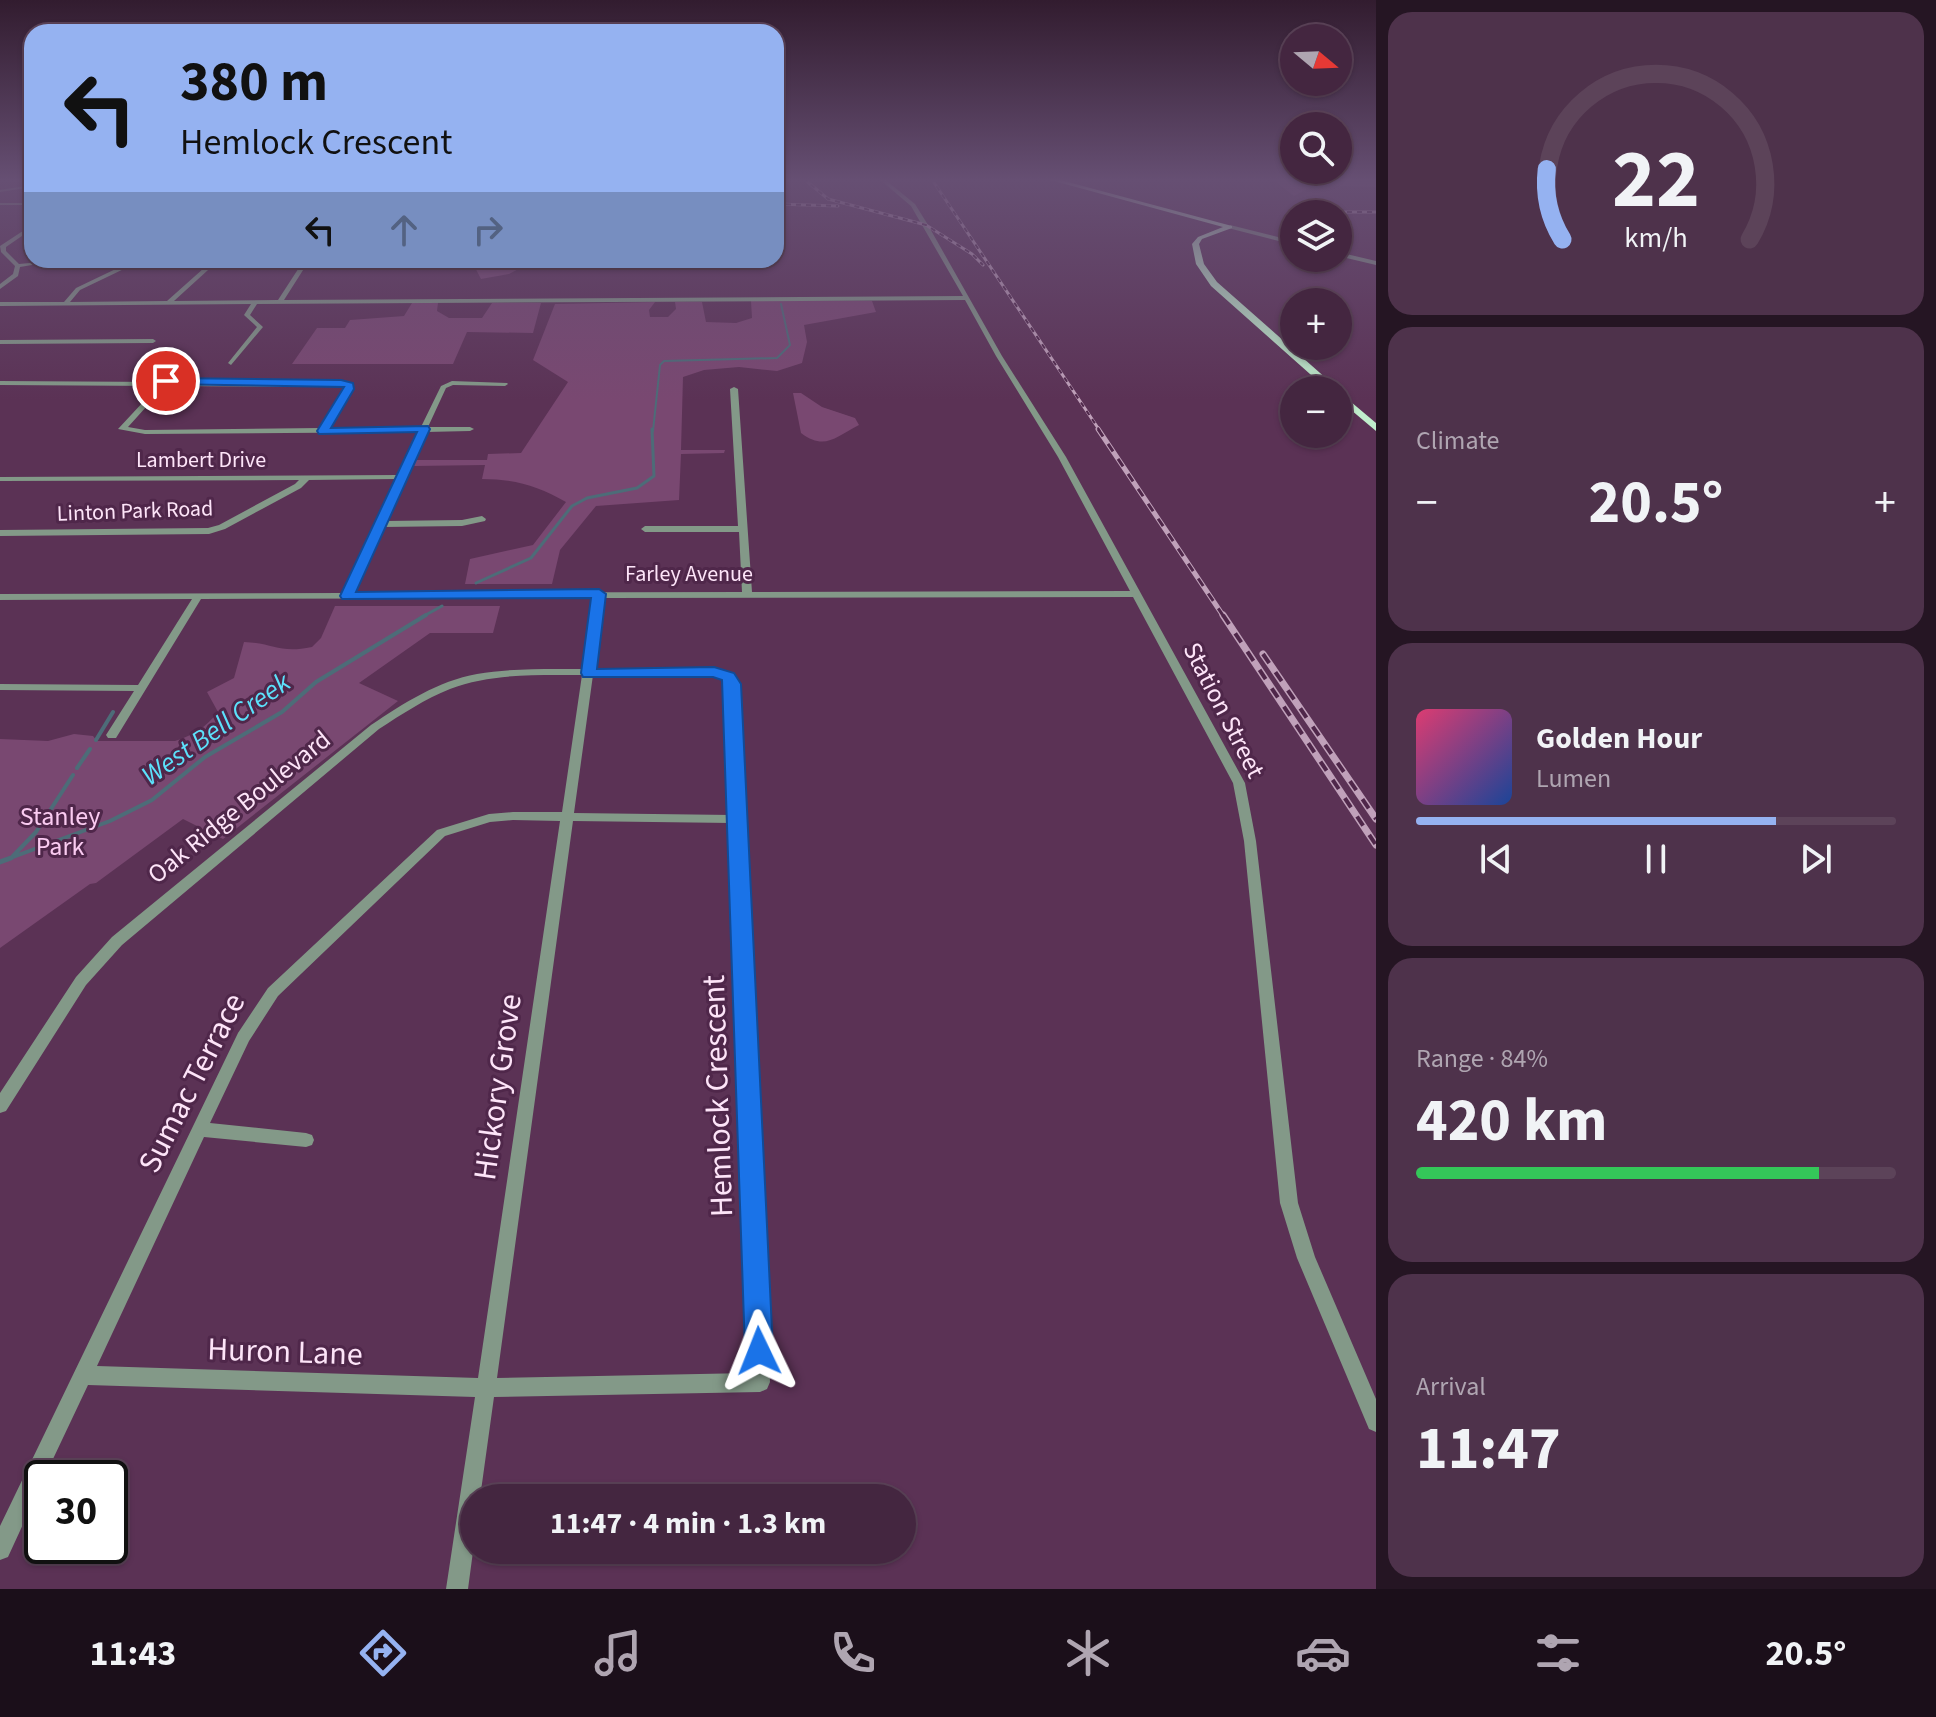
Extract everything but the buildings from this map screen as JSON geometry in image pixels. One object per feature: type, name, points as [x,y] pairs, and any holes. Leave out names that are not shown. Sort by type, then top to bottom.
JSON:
[{"type":"main road","points":[[1197,252],[1200,264],[1214,284],[1318,376]]},
{"type":"main road","points":[[1352,406],[1376,428]]},
{"type":"street","points":[[4,252],[18,266]]},
{"type":"street","name":"Station Street","points":[[941,252],[1006,367],[1062,457],[1239,783],[1250,841],[1289,1203],[1306,1258],[1376,1422]]},
{"type":"street","points":[[1352,257],[1376,263]]},
{"type":"street","points":[[18,266],[24,265]]},
{"type":"street","points":[[0,287],[16,275],[18,266]]},
{"type":"street","points":[[65,304],[87,284],[122,268]]},
{"type":"street","points":[[168,303],[207,268]]},
{"type":"street","points":[[279,303],[302,268]]},
{"type":"street","points":[[0,304],[968,298]]},
{"type":"street","points":[[231,363],[260,327],[247,315],[255,303]]},
{"type":"street","points":[[0,342],[153,341]]},
{"type":"street","points":[[0,383],[166,381],[349,385],[323,431]]},
{"type":"street","points":[[166,381],[122,429],[145,432],[470,429]]},
{"type":"street","points":[[347,596],[446,384],[505,384]]},
{"type":"street","points":[[734,389],[747,594]]},
{"type":"street","name":"Lambert Drive","points":[[0,479],[401,477]]},
{"type":"street","name":"Linton Park Road","points":[[0,533],[209,531],[298,486],[306,478]]},
{"type":"street","points":[[380,524],[462,523],[482,519]]},
{"type":"street","points":[[645,529],[743,529]]},
{"type":"street","name":"Hickory Grove","points":[[457,1589],[599,594]]},
{"type":"street","name":"Farley Avenue","points":[[0,597],[1137,594]]},
{"type":"street","points":[[112,735],[198,597]]},
{"type":"street","name":"Oak Ridge Boulevard","points":[[0,1106],[81,981],[117,941],[375,727],[417,700],[478,677],[543,672],[589,673]]},
{"type":"street","name":"Hemlock Crescent","points":[[487,1388],[760,1382],[733,684],[729,677],[714,672],[589,673]]},
{"type":"street","points":[[0,687],[142,688]]},
{"type":"street","name":"Sumac Terrace","points":[[0,1549],[243,1037],[273,992],[441,833],[489,818],[736,819]]},
{"type":"street","points":[[199,1129],[306,1140]]},
{"type":"street","name":"Huron Lane","points":[[82,1375],[487,1388]]},
{"type":"green space","points":[[475,268],[521,268],[509,274],[481,279]]},
{"type":"green space","points":[[751,301],[872,301],[876,312],[804,325],[807,342],[802,363],[777,371],[739,367],[704,370],[683,377],[681,450],[725,450],[724,453],[681,454],[679,500],[596,506],[560,550],[552,584],[465,584],[470,559],[533,545],[566,502],[526,484],[482,479],[485,465],[414,466],[416,460],[487,460],[488,454],[521,453],[568,382],[533,360],[555,304],[655,302],[649,310],[650,317],[668,317],[676,309],[675,302],[702,302],[706,322],[736,323],[752,318]]},
{"type":"green space","points":[[412,303],[438,303],[437,311],[449,318],[482,318],[492,303],[541,303],[533,333],[467,332],[453,364],[292,364],[317,328],[345,328],[350,320],[404,316]]},
{"type":"green space","points":[[793,393],[801,393],[822,407],[855,418],[859,425],[824,442],[809,438],[801,433]]},
{"type":"green space","name":"Stanley Park","points":[[335,606],[500,606],[493,633],[430,633],[359,683],[398,701],[223,839],[183,819],[0,948],[0,739],[48,741],[74,734],[93,736],[97,741],[182,739],[199,730],[218,712],[207,692],[234,678],[244,642],[284,649],[312,647],[321,638]]},
{"type":"waterway","name":"West Bell Creek","points":[[653,431],[660,365],[664,361],[777,358],[790,345],[781,304]]},
{"type":"waterway","name":"West Bell Creek","points":[[476,583],[531,558],[572,506],[587,498],[637,488],[654,476],[652,429]]},
{"type":"waterway","name":"West Bell Creek","points":[[422,617],[442,606]]},
{"type":"waterway","name":"West Bell Creek","points":[[5,860],[110,821],[152,800],[205,757],[282,712],[316,682],[426,615]]},
{"type":"waterway","points":[[96,740],[113,712]]},
{"type":"waterway","points":[[77,768],[90,749]]},
{"type":"waterway","points":[[13,856],[36,832],[73,775]]},
{"type":"waterway","name":"West Bell Creek","points":[[0,862],[11,858]]},
{"type":"railway","points":[[969,252],[983,265]]},
{"type":"railway","points":[[981,252],[1100,431]]},
{"type":"railway","points":[[1098,429],[1224,617]]},
{"type":"railway","points":[[1223,615],[1376,845]]},
{"type":"railway","points":[[1263,654],[1376,819]]},
{"type":"route","points":[[166,381],[341,383],[349,385],[349,389],[323,431],[424,429],[347,596],[599,594],[589,673],[714,672],[729,677],[733,684],[759,1351]]}]
